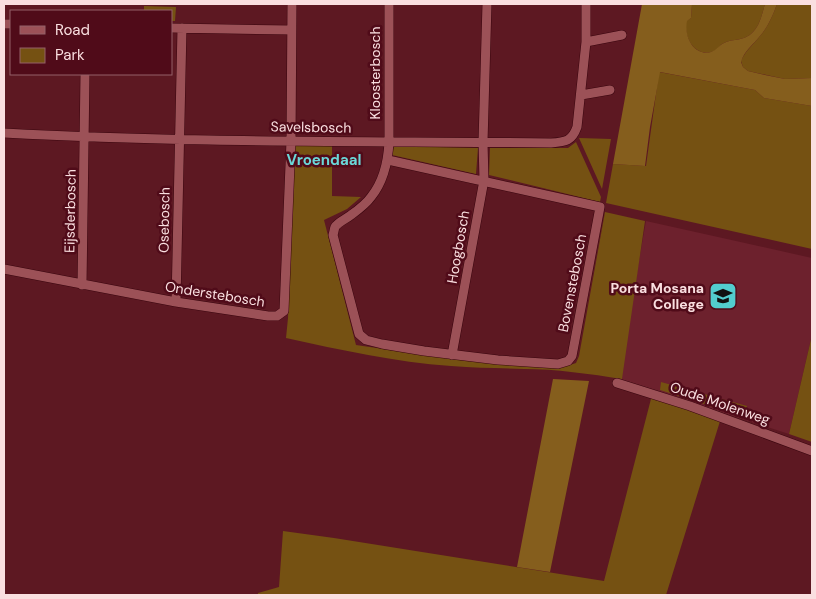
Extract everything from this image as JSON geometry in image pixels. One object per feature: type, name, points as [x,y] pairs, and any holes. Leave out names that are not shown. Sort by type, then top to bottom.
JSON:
[{"type":"street","name":"Onderstebosch","points":[[4,269],[176,302],[268,316],[277,316],[284,311],[291,141],[292,4]]},
{"type":"street","name":"Kloosterbosch","points":[[388,4],[390,142],[388,160]]},
{"type":"street","name":"Hoogbosch","points":[[452,355],[484,180],[486,4]]},
{"type":"street","name":"Savelsbosch","points":[[4,133],[85,137],[291,141],[564,142],[574,134],[577,127],[586,42],[586,4]]},
{"type":"street","points":[[172,28],[292,30]]},
{"type":"street","name":"Osebosch","points":[[176,302],[182,28]]},
{"type":"street","points":[[586,42],[622,35]]},
{"type":"street","name":"Eijsderbosch","points":[[82,284],[86,75]]},
{"type":"street","points":[[581,95],[610,90]]},
{"type":"street","name":"Bovenstebosch","points":[[388,160],[484,180],[600,207],[572,356],[568,361],[558,364],[452,355],[382,344],[366,340],[359,334],[334,235],[334,228],[359,209],[373,195],[384,174],[388,160]]},
{"type":"street","name":"Oude Molenweg","points":[[617,383],[690,406],[812,451]]},
{"type":"shaded area","points":[[642,4],[692,4],[691,18],[687,21],[686,27],[691,44],[699,51],[711,52],[724,43],[742,39],[749,35],[761,19],[765,4],[777,4],[765,29],[746,51],[741,62],[748,71],[765,75],[785,79],[812,78],[812,106],[764,98],[755,90],[660,72],[645,166],[613,164]]},
{"type":"shaded area","name":"Porta Mosana College","points":[[646,221],[812,258],[812,335],[789,434],[618,380]]},
{"type":"shaded area","points":[[553,379],[589,381],[550,572],[517,567]]},
{"type":"green space","points":[[692,4],[765,4],[753,32],[742,39],[724,43],[713,51],[705,52],[695,48],[688,38],[686,21],[691,18]]},
{"type":"green space","points":[[777,4],[812,4],[812,78],[785,79],[748,71],[743,67],[741,61],[743,57],[765,29]]},
{"type":"green space","points":[[144,6],[176,7],[175,21],[172,21],[172,10],[144,10]]},
{"type":"green space","points":[[659,72],[755,90],[764,98],[812,106],[812,249],[606,203],[613,164],[646,166]]},
{"type":"green space","points":[[579,138],[611,139],[602,189]]},
{"type":"green space","points":[[576,142],[601,197],[600,202],[489,175],[490,148],[568,148]]},
{"type":"green space","points":[[294,144],[332,145],[332,196],[361,197],[347,209],[324,220],[356,345],[490,363],[543,366],[576,363],[579,356],[605,212],[645,221],[622,379],[536,369],[460,367],[409,362],[286,338]]},
{"type":"green space","points":[[394,146],[478,148],[476,174],[392,155]]},
{"type":"green space","points":[[812,335],[812,442],[789,434]]},
{"type":"green space","points":[[661,382],[747,406],[745,417],[660,390]]},
{"type":"green space","points":[[652,395],[721,418],[666,595],[258,595],[258,593],[279,587],[283,531],[604,581]]},
{"type":"place","name":"Porta Mosana College","points":[[723,296]]},
{"type":"district","name":"Vroendaal","points":[[324,160]]}]
